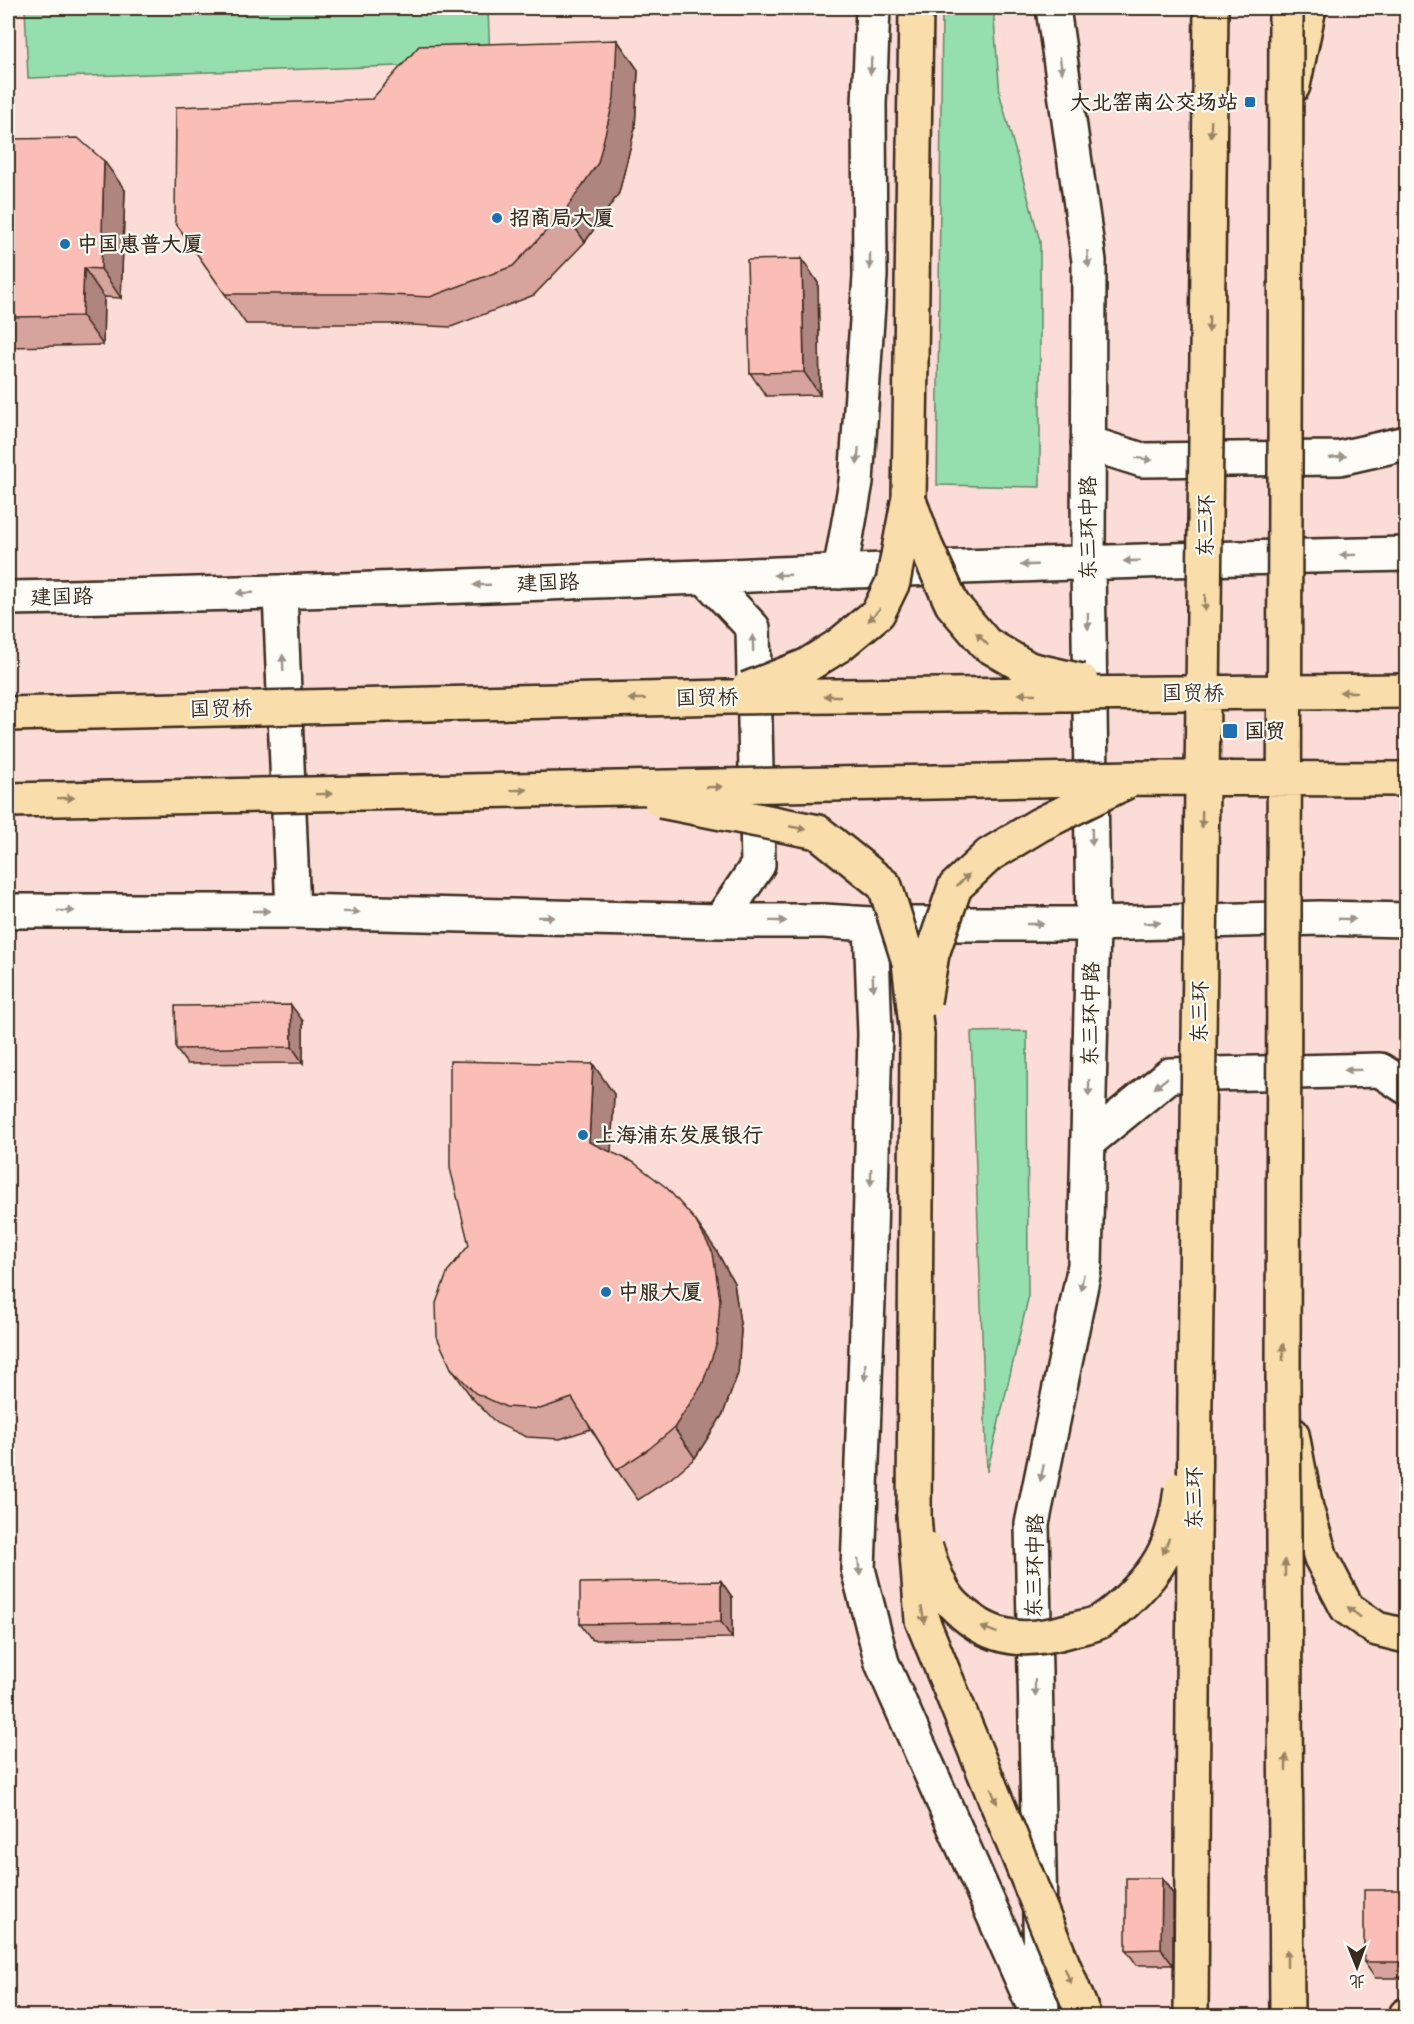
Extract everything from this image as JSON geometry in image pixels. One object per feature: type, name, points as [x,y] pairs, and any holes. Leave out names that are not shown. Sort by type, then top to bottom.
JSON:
[{"type":"highway","points":[[728,697],[807,666],[838,646],[878,613],[893,582],[909,500],[916,8]]},
{"type":"highway","points":[[1204,8],[1212,41]]},
{"type":"highway","name":"东三环","points":[[1191,2016],[1195,1386],[1212,8]]},
{"type":"highway","points":[[1286,8],[1283,1384],[1287,2016]]},
{"type":"highway","points":[[1286,120],[1310,8]]},
{"type":"highway","points":[[909,500],[926,547],[952,604],[986,644],[1029,669],[1134,693]]},
{"type":"highway","name":"国贸桥","points":[[8,714],[728,697],[1401,690]]},
{"type":"highway","points":[[918,1035],[932,954],[955,887],[988,855],[1039,825],[1135,778]]},
{"type":"highway","points":[[8,800],[1135,778],[1398,780]]},
{"type":"highway","points":[[596,789],[818,832],[885,886],[909,962],[918,1035],[914,1515],[922,1620],[1084,2016]]},
{"type":"highway","points":[[1283,1384],[1306,1508],[1322,1558],[1347,1608],[1377,1629],[1407,1636]]},
{"type":"highway","points":[[914,1515],[938,1582],[956,1607],[982,1628],[1013,1638],[1045,1637],[1100,1621],[1138,1590],[1161,1559],[1178,1515],[1195,1386]]},
{"type":"street","points":[[840,573],[856,483],[870,276],[869,104],[873,8]]},
{"type":"street","name":"东三环中路","points":[[1040,2016],[1032,1524],[1085,1264],[1093,924],[1088,563],[1089,261],[1053,8]]},
{"type":"street","points":[[1088,443],[1142,460],[1340,458],[1407,443]]},
{"type":"street","name":"建国路","points":[[8,598],[280,592],[840,573],[1189,558],[1407,554]]},
{"type":"street","points":[[705,577],[753,628],[758,865],[720,921]]},
{"type":"street","points":[[280,592],[293,910]]},
{"type":"street","points":[[8,911],[293,910],[720,921],[824,921],[871,924],[1093,924],[1320,918],[1407,920]]},
{"type":"street","points":[[871,924],[875,1034],[858,1569],[882,1663],[1040,2016]]},
{"type":"street","points":[[1088,1142],[1170,1075],[1380,1070],[1407,1087]]},
{"type":"shaded area","points":[[8,8],[1406,8],[1406,2016],[8,2016]]},
{"type":"green space","points":[[25,8],[488,8],[490,63],[28,78]]},
{"type":"green space","points":[[942,8],[993,8],[1000,95],[1040,241],[1040,487],[937,485]]},
{"type":"green space","points":[[1027,1031],[1028,1299],[987,1472],[971,1032]]},
{"type":"building","points":[[617,40],[614,98],[598,163],[564,212],[513,266],[430,297],[371,294],[225,294],[175,222],[176,107],[372,99],[419,46]]},
{"type":"building","name":"中国惠普大厦","points":[[78,138],[104,161],[101,269],[84,268],[82,316],[8,317],[8,139]]},
{"type":"building","points":[[802,259],[804,372],[750,373],[747,260]]},
{"type":"building","points":[[291,1005],[292,1047],[176,1049],[175,1006]]},
{"type":"building","name":"中服大厦","points":[[450,1061],[593,1064],[589,1142],[633,1162],[667,1188],[695,1220],[713,1253],[720,1300],[717,1343],[702,1385],[674,1428],[649,1449],[617,1470],[572,1398],[540,1409],[506,1407],[475,1393],[451,1368],[437,1337],[436,1303],[448,1271],[469,1245],[450,1168]]},
{"type":"building","points":[[721,1581],[721,1622],[580,1624],[580,1583]]},
{"type":"building","points":[[1126,1878],[1162,1878],[1161,1949],[1126,1950]]},
{"type":"building","points":[[1364,1890],[1407,1890],[1407,1962],[1364,1962]]},
{"type":"place","name":"大北窑南公交场站","points":[[1250,102]]},
{"type":"place","name":"招商局大厦","points":[[497,218]]},
{"type":"place","name":"中国惠普大厦","points":[[65,244]]},
{"type":"place","name":"国贸","points":[[1230,731]]},
{"type":"place","name":"上海浦东发展银行","points":[[583,1135]]},
{"type":"place","name":"中服大厦","points":[[606,1292]]}]
